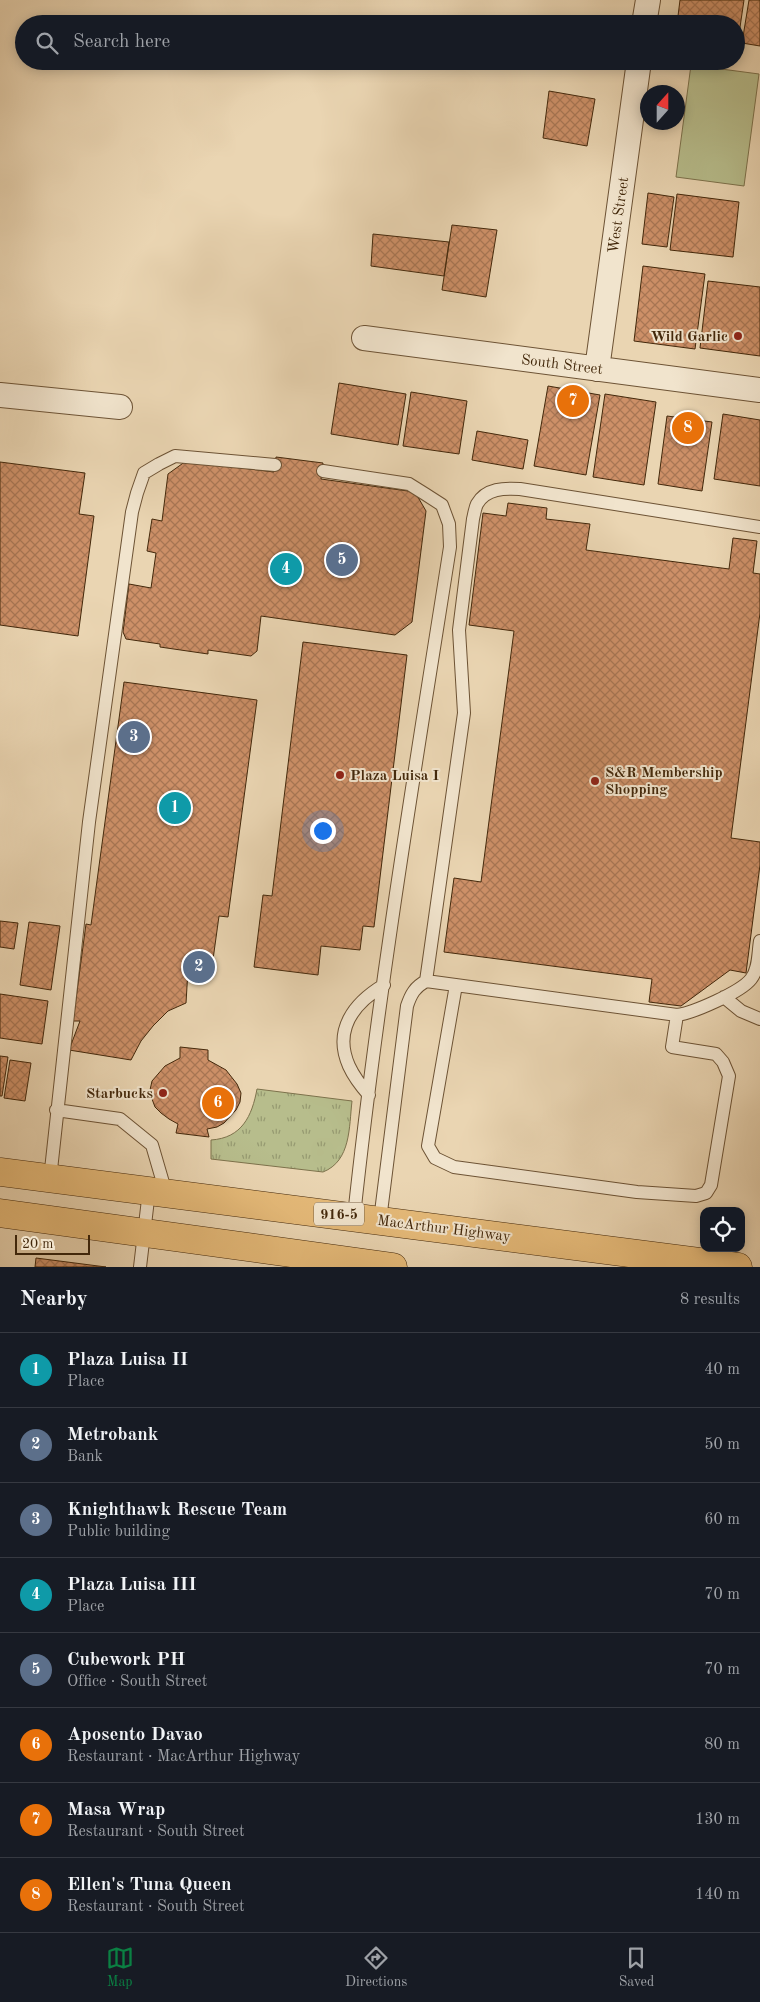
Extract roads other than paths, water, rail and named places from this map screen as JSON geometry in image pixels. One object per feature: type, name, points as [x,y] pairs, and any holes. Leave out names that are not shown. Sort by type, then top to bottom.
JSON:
[{"type":"main road","name":"MacArthur Highway","points":[[0,1172],[738,1267]]},
{"type":"main road","points":[[0,1213],[393,1267]]},
{"type":"street","points":[[646,15],[648,0]]},
{"type":"street","name":"West Street","points":[[597,369],[638,70]]},
{"type":"street","name":"South Street","points":[[364,338],[760,390]]},
{"type":"street","points":[[0,395],[120,407]]},
{"type":"lane","points":[[50,1179],[88,822],[132,512],[137,493],[144,473],[176,456],[275,465]]},
{"type":"lane","points":[[322,471],[408,484],[442,505],[449,524],[450,547],[368,1095],[367,1218]]},
{"type":"lane","points":[[426,981],[464,713],[459,630],[473,519],[478,503],[501,487],[760,527]]},
{"type":"lane","points":[[367,1218],[407,1006],[412,993],[418,985],[426,981],[456,984],[677,1014],[695,1011],[751,979],[754,973],[760,941]]},
{"type":"lane","points":[[456,984],[428,1146],[435,1158],[454,1167],[637,1192],[696,1196],[706,1193],[711,1185],[729,1076],[716,1054],[672,1047],[677,1014]]},
{"type":"lane","points":[[368,1095],[348,1064],[345,1051],[345,1036],[347,1024],[359,1003],[384,985]]},
{"type":"lane","points":[[724,996],[741,1011],[760,1019]]},
{"type":"lane","points":[[56,1110],[120,1119],[152,1145],[158,1192],[144,1233],[140,1267]]},
{"type":"place","name":"Wild Garlic","points":[[738,336]]},
{"type":"place","name":"Masa Wrap","points":[[573,401]]},
{"type":"place","name":"Ellen's Tuna Queen","points":[[688,428]]},
{"type":"place","name":"Cubework PH","points":[[342,560]]},
{"type":"place","name":"Plaza Luisa III","points":[[286,569]]},
{"type":"place","name":"Knighthawk Rescue Team","points":[[134,737]]},
{"type":"place","name":"Plaza Luisa I","points":[[340,775]]},
{"type":"place","name":"S&R Membership Shopping","points":[[595,781]]},
{"type":"place","name":"Plaza Luisa II","points":[[175,808]]},
{"type":"place","name":"Metrobank","points":[[199,967]]},
{"type":"place","name":"Starbucks","points":[[163,1093]]},
{"type":"place","name":"Aposento Davao","points":[[218,1103]]}]
